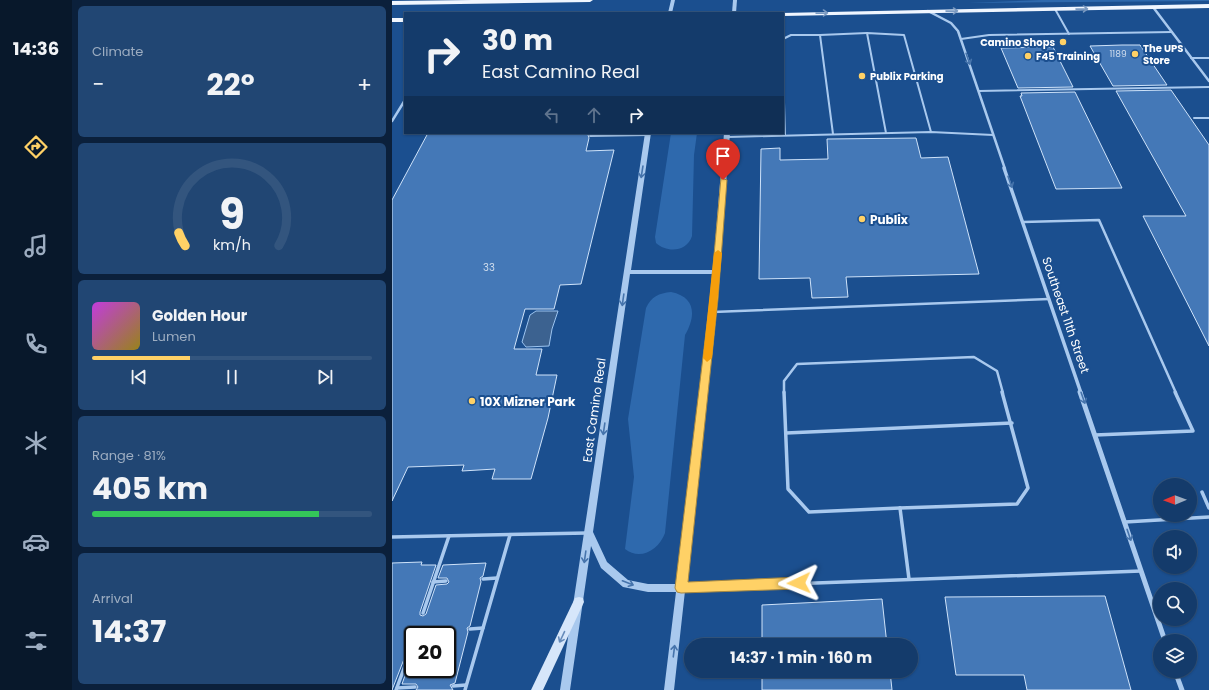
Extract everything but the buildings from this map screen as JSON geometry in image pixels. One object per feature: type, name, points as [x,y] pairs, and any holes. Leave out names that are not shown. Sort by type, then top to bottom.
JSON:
[{"type":"main road","points":[[392,3],[412,1],[590,0]]},
{"type":"main road","points":[[784,14],[1209,6]]},
{"type":"main road","points":[[392,20],[404,20]]},
{"type":"main road","points":[[537,690],[579,602]]},
{"type":"street","points":[[670,12],[673,0]]},
{"type":"street","points":[[734,12],[735,0]]},
{"type":"street","points":[[1153,7],[1209,81]]},
{"type":"street","name":"Southeast 11th Street","points":[[928,11],[951,23],[958,31],[1163,634]]},
{"type":"street","points":[[392,121],[404,102]]},
{"type":"street","name":"East Camino Real","points":[[565,690],[648,134]]},
{"type":"street","points":[[669,690],[713,312],[726,135]]},
{"type":"street","points":[[627,272],[717,272]]},
{"type":"street","points":[[589,532],[604,565],[626,584],[648,588],[681,588]]},
{"type":"street","points":[[1178,678],[1182,690]]},
{"type":"lane","points":[[1055,9],[1069,34]]},
{"type":"lane","points":[[961,39],[989,36],[1172,32]]},
{"type":"lane","points":[[867,33],[886,133]]},
{"type":"lane","points":[[784,38],[791,35],[891,33],[904,35],[931,132]]},
{"type":"lane","points":[[820,35],[833,134]]},
{"type":"lane","points":[[1191,58],[1209,58]]},
{"type":"lane","points":[[979,91],[1209,87]]},
{"type":"lane","points":[[1194,118],[1209,118]]},
{"type":"lane","points":[[726,135],[784,136],[931,132],[994,135]]},
{"type":"lane","points":[[590,136],[648,134]]},
{"type":"lane","points":[[1023,222],[1099,220],[1193,431],[1096,435]]},
{"type":"lane","points":[[713,312],[1049,299]]},
{"type":"lane","points":[[974,357],[997,371],[1012,423],[1028,488],[1018,504],[809,512],[788,489],[784,381],[797,364],[974,357]]},
{"type":"lane","points":[[786,432],[1012,423]]},
{"type":"lane","points":[[1202,492],[1209,508]]},
{"type":"lane","points":[[900,508],[909,579]]},
{"type":"lane","points":[[1125,522],[1209,517]]},
{"type":"lane","points":[[392,537],[589,532]]},
{"type":"lane","points":[[453,686],[465,688],[510,535]]},
{"type":"lane","points":[[423,613],[449,536]]},
{"type":"lane","points":[[681,588],[1142,571]]},
{"type":"lane","points":[[483,579],[497,578]]},
{"type":"lane","points":[[433,582],[446,581]]},
{"type":"lane","points":[[470,629],[483,628]]},
{"type":"lane","points":[[404,667],[396,689],[415,687]]},
{"type":"shaded area","points":[[1041,0],[1209,0],[1209,1],[968,3]]},
{"type":"shaded area","points":[[671,134],[697,134],[694,155],[692,236],[686,245],[676,249],[660,246],[656,243],[655,237]]},
{"type":"shaded area","points":[[671,292],[685,298],[692,308],[692,314],[689,328],[685,335],[665,533],[654,549],[643,554],[637,554],[625,549],[634,477],[628,419],[646,308],[650,301],[656,296]]},
{"type":"shaded area","points":[[536,311],[558,311],[552,329],[549,346],[526,347],[522,342],[530,315]]},
{"type":"slow traffic","points":[[707,358],[718,253]]},
{"type":"place","name":"Camino Shops","points":[[1063,42]]},
{"type":"place","name":"The UPS Store","points":[[1135,54]]},
{"type":"place","name":"F45 Training","points":[[1028,56]]},
{"type":"place","name":"Publix Parking","points":[[862,76]]},
{"type":"place","name":"Publix","points":[[862,219]]},
{"type":"place","name":"10X Mizner Park","points":[[472,401]]},
{"type":"route","points":[[723,180],[717,272],[681,588],[799,583]]}]
